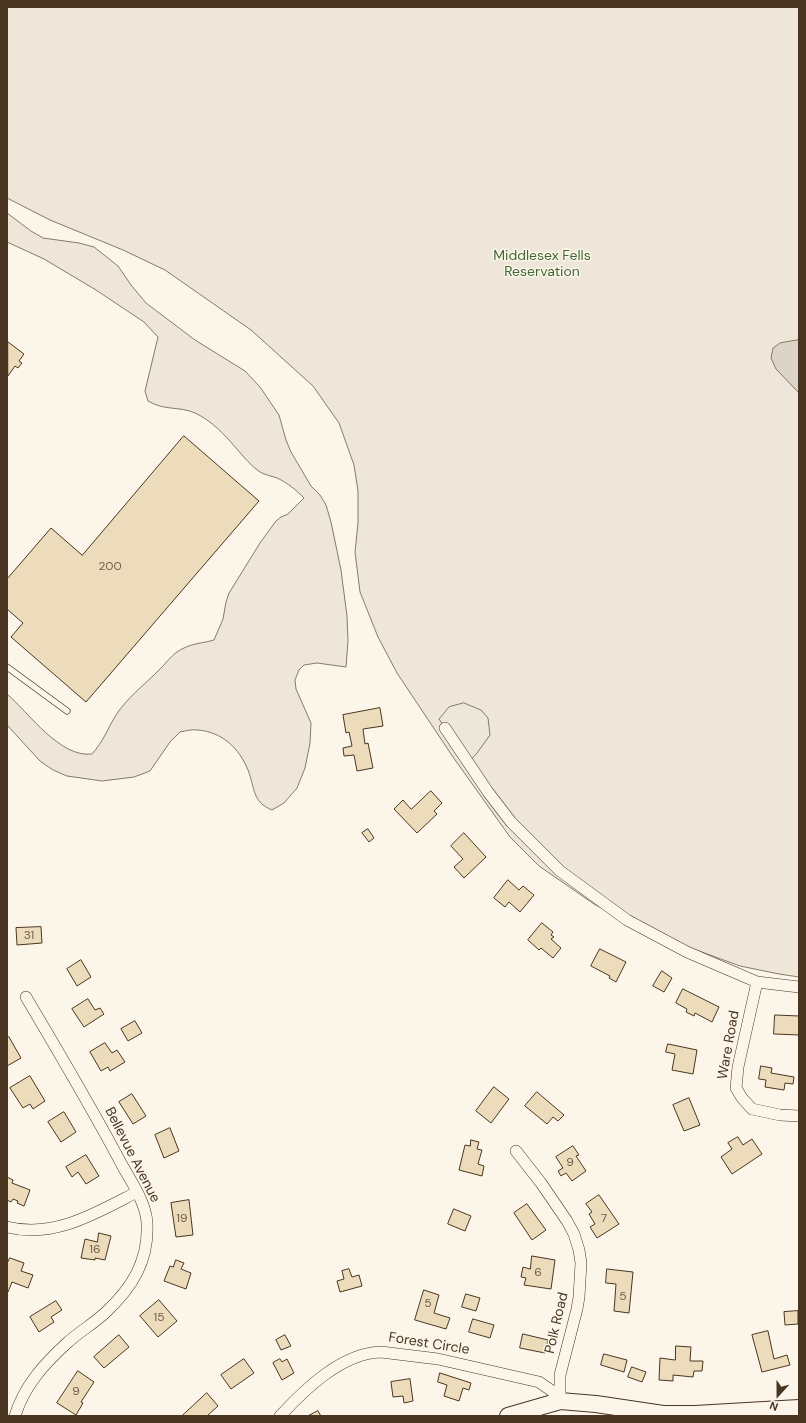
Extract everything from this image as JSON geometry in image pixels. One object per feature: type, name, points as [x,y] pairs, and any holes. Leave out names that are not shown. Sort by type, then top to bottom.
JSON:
[{"type":"main road","points":[[508,1416],[560,1401],[596,1404],[663,1415],[799,1408]]},
{"type":"street","points":[[445,728],[488,792],[511,822],[560,871],[628,920],[687,952],[757,982],[799,987]]},
{"type":"street","name":"Ware Road","points":[[757,982],[738,1067],[736,1088],[742,1098],[752,1109],[780,1115],[799,1116]]},
{"type":"street","name":"Bellevue Avenue","points":[[15,1416],[22,1397],[37,1374],[67,1343],[116,1303],[133,1282],[142,1262],[146,1247],[147,1232],[145,1211],[100,1122],[26,997]]},
{"type":"street","name":"Polk Road","points":[[516,1151],[541,1183],[567,1221],[574,1234],[579,1250],[581,1263],[579,1297],[560,1375],[560,1401]]},
{"type":"street","points":[[7,1227],[34,1230],[51,1229],[63,1226],[106,1208],[136,1192]]},
{"type":"street","name":"Forest Circle","points":[[280,1416],[303,1393],[326,1374],[342,1364],[373,1352],[438,1359],[540,1382],[552,1391],[560,1401]]},
{"type":"lane","points":[[7,667],[67,711]]},
{"type":"green space","name":"Middlesex Fells Reservation","points":[[7,7],[799,7],[799,977],[740,966],[644,931],[594,904],[539,866],[510,837],[453,757],[397,673],[378,637],[360,592],[355,552],[358,523],[358,491],[354,465],[339,423],[313,386],[251,330],[165,270],[123,250],[50,220],[7,198]]},
{"type":"green space","points":[[7,213],[43,238],[79,243],[94,247],[118,266],[146,303],[195,340],[245,371],[260,387],[279,415],[291,452],[311,486],[320,495],[326,505],[341,570],[347,616],[348,641],[346,667],[317,663],[304,665],[299,670],[295,680],[296,689],[311,723],[310,743],[305,768],[297,788],[284,803],[272,810],[257,799],[248,770],[235,748],[229,742],[207,731],[193,730],[180,732],[170,742],[150,771],[134,777],[102,781],[67,776],[53,770],[40,761],[7,725],[7,694],[57,742],[68,749],[80,753],[92,754],[120,709],[173,656],[188,646],[214,640],[223,619],[229,593],[260,543],[276,521],[288,514],[304,498],[285,482],[257,470],[222,433],[201,416],[189,411],[160,406],[148,401],[145,391],[158,337],[144,322],[96,290],[44,259],[7,242]]},
{"type":"shaded area","points":[[799,340],[799,393],[776,369],[771,358],[773,348],[780,343]]},
{"type":"shaded area","points":[[464,703],[481,710],[488,718],[490,735],[468,763],[439,719],[449,707]]},
{"type":"building","points":[[8,342],[24,354],[19,361],[22,363],[18,368],[15,366],[8,376]]},
{"type":"building","points":[[184,436],[259,501],[86,702],[11,637],[23,623],[7,609],[7,579],[51,528],[82,555]]},
{"type":"building","points":[[380,708],[383,726],[363,729],[365,744],[368,743],[373,768],[357,771],[354,755],[344,756],[343,748],[352,746],[349,732],[346,733],[343,715]]},
{"type":"building","points":[[431,791],[442,803],[434,811],[437,814],[417,833],[394,809],[403,800],[411,809]]},
{"type":"building","points":[[368,829],[374,838],[369,842],[362,833]]},
{"type":"building","points":[[464,833],[486,857],[464,878],[454,867],[463,859],[451,846]]},
{"type":"building","points":[[508,880],[519,890],[523,886],[534,895],[520,912],[509,902],[505,907],[494,898]]},
{"type":"building","points":[[542,923],[553,932],[551,935],[554,937],[551,939],[561,948],[553,958],[541,948],[539,950],[528,940]]},
{"type":"building","points":[[41,927],[42,943],[17,945],[16,928]]},
{"type":"building","points":[[600,949],[626,962],[616,982],[609,978],[610,976],[591,966]]},
{"type":"building","points":[[81,960],[91,977],[77,986],[67,969]]},
{"type":"building","points":[[662,971],[672,978],[664,992],[653,986]]},
{"type":"building","points":[[683,989],[719,1007],[712,1022],[695,1013],[694,1016],[686,1012],[687,1009],[676,1003]]},
{"type":"building","points":[[88,999],[95,1010],[100,1008],[104,1014],[84,1027],[72,1009]]},
{"type":"building","points":[[775,1015],[799,1016],[799,1035],[774,1034]]},
{"type":"building","points":[[135,1021],[142,1033],[128,1041],[121,1029]]},
{"type":"building","points":[[9,1037],[21,1058],[7,1066],[7,1038]]},
{"type":"building","points":[[105,1043],[112,1053],[117,1050],[125,1062],[110,1071],[108,1067],[101,1071],[90,1052]]},
{"type":"building","points":[[668,1044],[697,1050],[693,1074],[672,1070],[675,1054],[666,1052]]},
{"type":"building","points":[[761,1066],[772,1068],[771,1073],[794,1077],[793,1084],[785,1083],[784,1090],[765,1087],[766,1080],[759,1079]]},
{"type":"building","points":[[30,1076],[45,1101],[33,1109],[30,1104],[23,1108],[10,1088]]},
{"type":"building","points":[[494,1087],[509,1099],[491,1123],[476,1111]]},
{"type":"building","points":[[537,1092],[564,1115],[558,1121],[553,1117],[547,1124],[525,1106]]},
{"type":"building","points":[[132,1094],[146,1116],[133,1124],[119,1102]]},
{"type":"building","points":[[689,1098],[700,1125],[684,1131],[673,1105]]},
{"type":"building","points":[[64,1112],[76,1132],[61,1142],[48,1122]]},
{"type":"building","points":[[170,1128],[179,1151],[164,1158],[155,1135]]},
{"type":"building","points":[[738,1137],[743,1145],[752,1139],[762,1154],[732,1174],[721,1157],[732,1149],[728,1143]]},
{"type":"building","points":[[471,1140],[479,1142],[477,1149],[482,1150],[478,1164],[484,1166],[482,1176],[459,1170],[465,1145],[470,1146]]},
{"type":"building","points":[[573,1146],[579,1155],[576,1156],[586,1171],[572,1181],[566,1173],[561,1176],[558,1171],[563,1168],[556,1157]]},
{"type":"building","points":[[86,1155],[99,1176],[86,1184],[78,1172],[72,1177],[66,1167]]},
{"type":"building","points":[[7,1177],[13,1180],[12,1183],[30,1190],[24,1206],[17,1203],[18,1201],[13,1199],[11,1202],[7,1200]]},
{"type":"building","points":[[599,1195],[619,1224],[597,1238],[590,1227],[595,1224],[589,1214],[592,1212],[586,1204]]},
{"type":"building","points":[[189,1200],[193,1235],[176,1237],[171,1203]]},
{"type":"building","points":[[527,1204],[546,1230],[532,1240],[514,1213]]},
{"type":"building","points":[[454,1209],[471,1216],[465,1231],[448,1224]]},
{"type":"building","points":[[99,1233],[111,1236],[105,1260],[81,1258],[85,1239],[97,1242]]},
{"type":"building","points":[[532,1256],[555,1260],[551,1289],[524,1285],[526,1278],[521,1277],[523,1267],[530,1269]]},
{"type":"building","points":[[10,1258],[24,1263],[21,1271],[33,1275],[28,1288],[12,1282],[7,1292],[7,1264]]},
{"type":"building","points":[[176,1260],[184,1263],[181,1269],[191,1273],[186,1289],[164,1281],[170,1266],[173,1267]]},
{"type":"building","points":[[349,1269],[352,1277],[359,1275],[362,1286],[340,1292],[337,1281],[344,1279],[342,1271]]},
{"type":"building","points":[[607,1269],[633,1272],[629,1313],[614,1311],[616,1284],[606,1283]]},
{"type":"building","points":[[424,1290],[439,1295],[434,1313],[450,1318],[446,1329],[415,1320]]},
{"type":"building","points":[[466,1294],[480,1298],[476,1311],[462,1307]]},
{"type":"building","points":[[159,1300],[177,1321],[158,1337],[140,1316]]},
{"type":"building","points":[[56,1301],[62,1310],[51,1317],[54,1322],[39,1332],[30,1317]]},
{"type":"building","points":[[798,1311],[798,1324],[785,1325],[784,1312]]},
{"type":"building","points":[[473,1319],[494,1325],[490,1338],[469,1332]]},
{"type":"building","points":[[768,1331],[774,1359],[787,1355],[790,1365],[762,1372],[752,1335]]},
{"type":"building","points":[[523,1334],[548,1340],[545,1353],[520,1348]]},
{"type":"building","points":[[119,1335],[129,1347],[104,1368],[94,1357]]},
{"type":"building","points":[[285,1335],[291,1346],[281,1350],[276,1340]]},
{"type":"building","points":[[676,1346],[691,1347],[690,1361],[703,1361],[702,1371],[694,1371],[693,1377],[673,1375],[673,1381],[659,1380],[660,1358],[675,1360]]},
{"type":"building","points":[[604,1354],[627,1360],[624,1372],[601,1365]]},
{"type":"building","points":[[244,1359],[254,1373],[231,1389],[221,1375]]},
{"type":"building","points":[[280,1359],[282,1362],[287,1359],[294,1373],[282,1380],[273,1363]]},
{"type":"building","points":[[632,1367],[646,1372],[642,1382],[628,1377]]},
{"type":"building","points":[[78,1371],[94,1382],[81,1402],[83,1403],[76,1415],[57,1403]]},
{"type":"building","points":[[440,1373],[471,1383],[469,1390],[463,1388],[459,1401],[444,1396],[447,1385],[438,1382]]},
{"type":"building","points":[[410,1379],[413,1401],[404,1403],[403,1396],[393,1397],[391,1382]]},
{"type":"building","points":[[207,1393],[218,1406],[207,1416],[182,1416]]},
{"type":"building","points":[[318,1411],[321,1416],[308,1416]]}]
